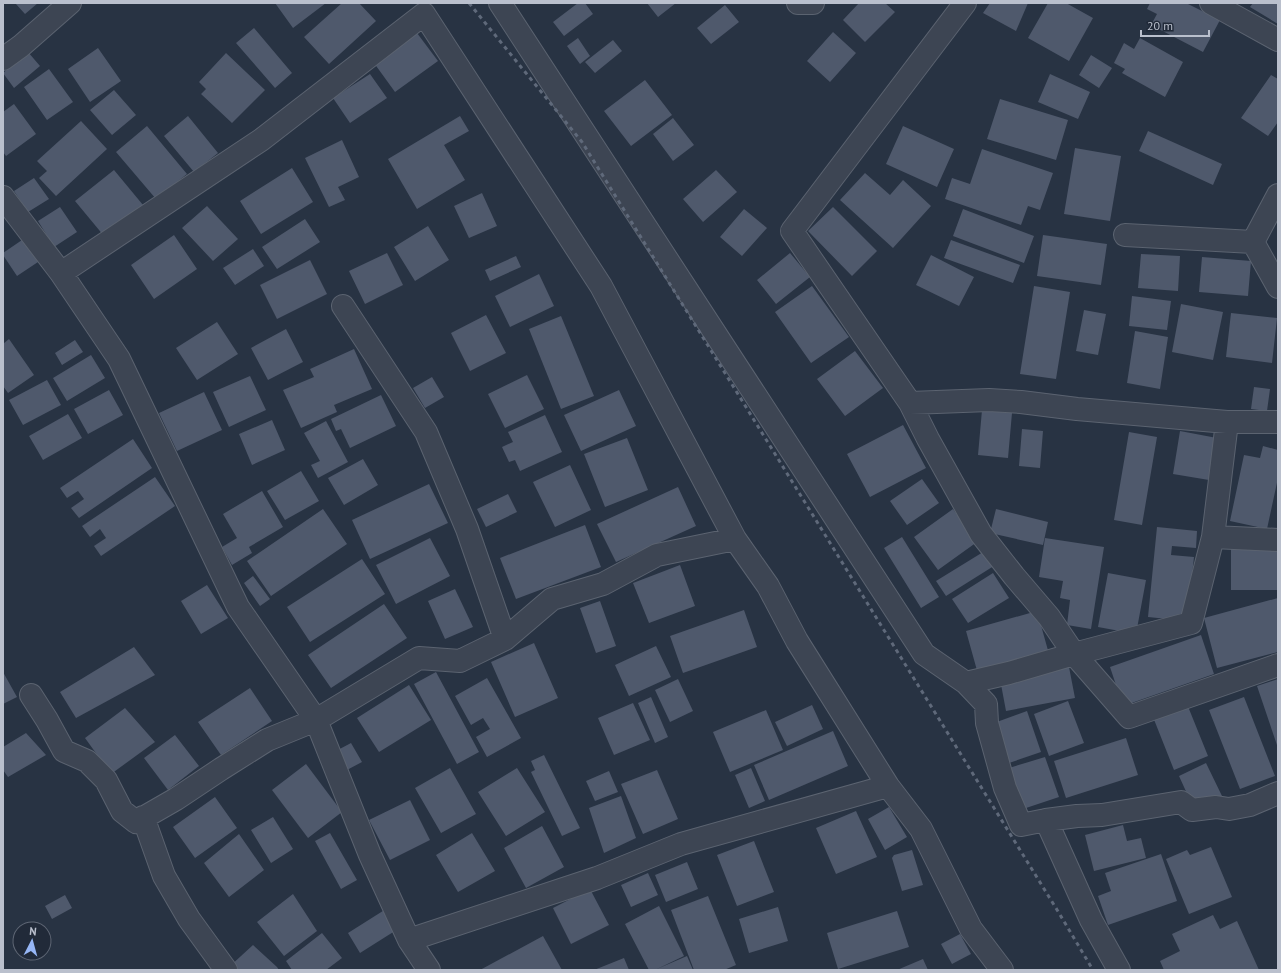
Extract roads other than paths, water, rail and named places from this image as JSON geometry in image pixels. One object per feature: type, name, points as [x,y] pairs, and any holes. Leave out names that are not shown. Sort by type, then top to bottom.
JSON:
[{"type":"street","points":[[3,59],[21,46],[70,3]]},
{"type":"street","points":[[500,3],[924,654],[966,683],[986,704],[987,723],[1005,788],[1021,825],[1077,816],[1102,815],[1181,802],[1192,810],[1216,807],[1229,809],[1250,805],[1278,793]]},
{"type":"street","points":[[798,3],[813,3]]},
{"type":"street","points":[[964,3],[792,231],[910,403],[928,439],[981,534],[1049,617],[1074,654],[1129,718],[1278,665]]},
{"type":"street","points":[[1211,3],[1278,40]]},
{"type":"street","points":[[61,273],[261,140],[419,9],[601,286],[735,539],[768,586],[797,641],[888,786],[920,830],[971,929],[1002,970]]},
{"type":"street","points":[[1253,242],[1278,194]]},
{"type":"street","points":[[3,197],[61,273],[120,359],[238,607],[316,720],[370,855],[409,940],[429,970]]},
{"type":"street","points":[[1125,235],[1253,242]]},
{"type":"street","points":[[1253,242],[1278,287]]},
{"type":"street","points":[[343,306],[426,432],[467,529],[505,639]]},
{"type":"street","points":[[910,403],[989,400],[1227,422],[1278,422]]},
{"type":"street","points":[[966,683],[1009,673],[1191,623],[1213,537],[1227,422]]},
{"type":"street","points":[[1213,537],[1278,540]]},
{"type":"street","points":[[31,695],[64,751],[87,761],[106,780],[122,811],[136,822],[176,799],[267,740],[316,720],[420,658],[460,661],[505,639],[552,599],[603,584],[657,555],[735,539]]},
{"type":"street","points":[[409,940],[597,878],[681,844],[888,786]]},
{"type":"street","points":[[143,817],[164,876],[190,919],[226,970]]},
{"type":"street","points":[[1046,820],[1091,920],[1119,970]]},
{"type":"railway","points":[[469,3],[582,142],[1093,970]]}]
